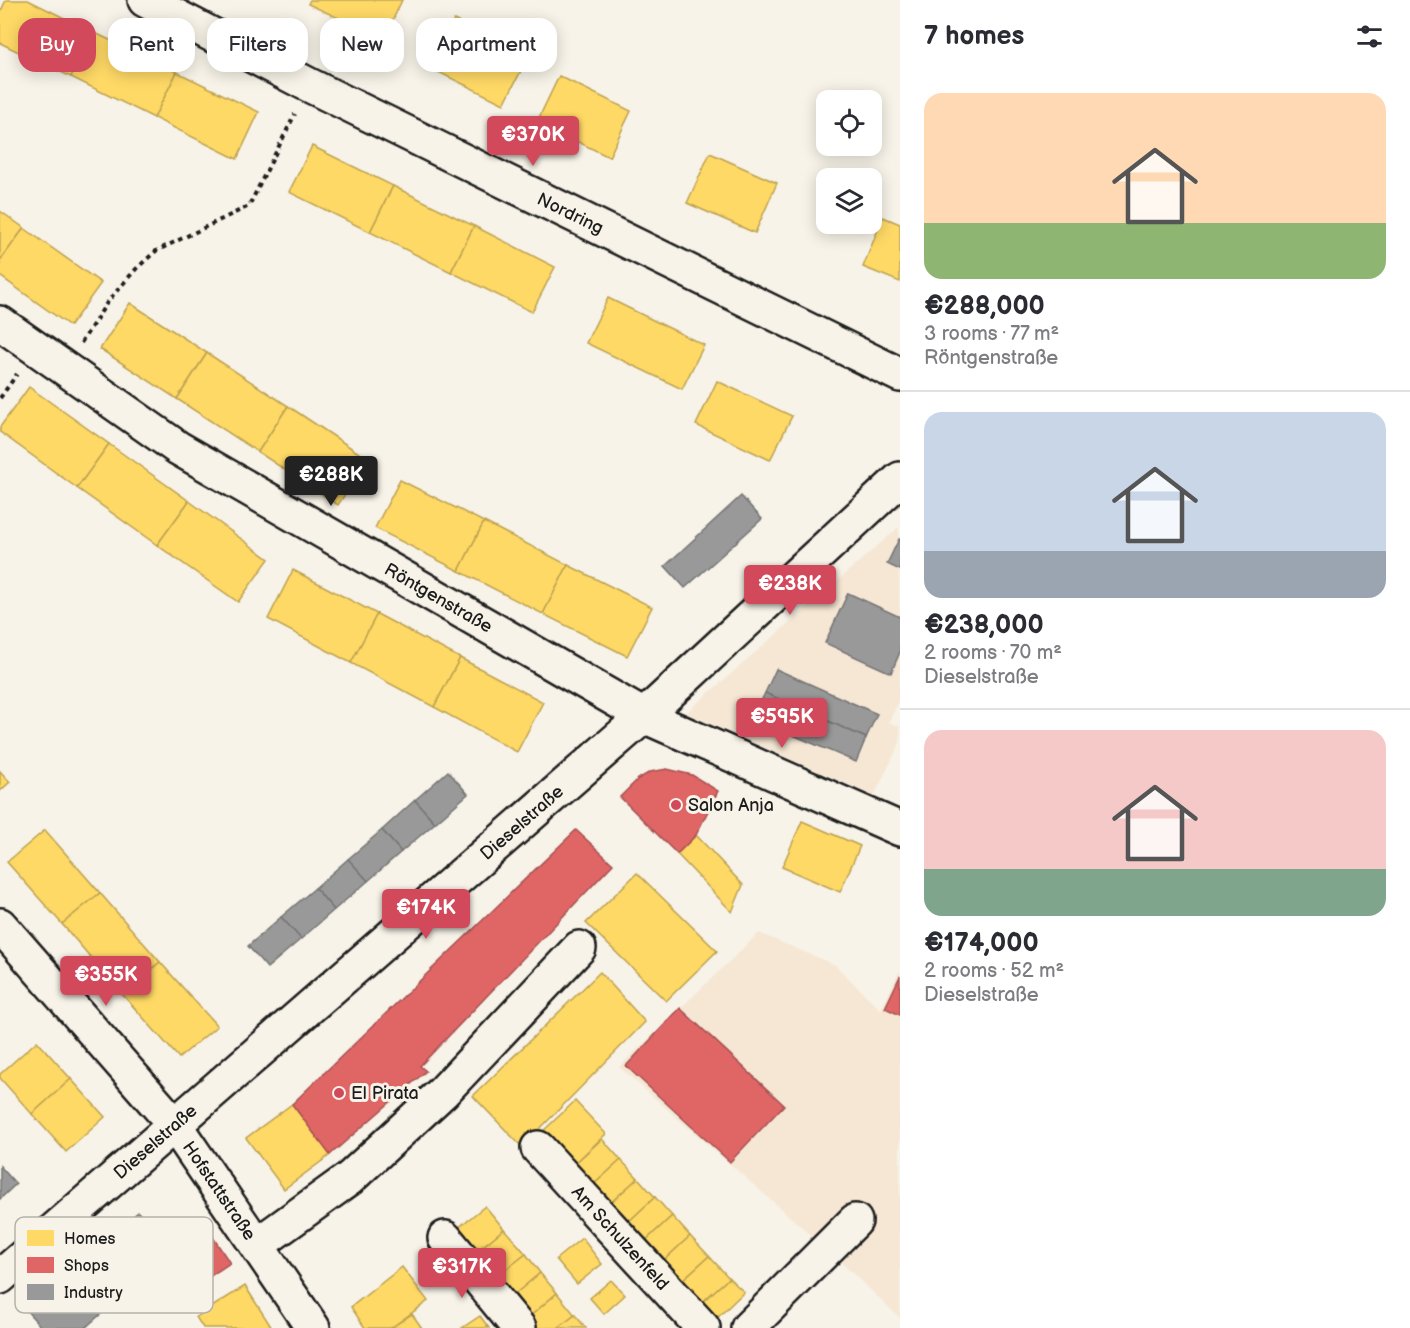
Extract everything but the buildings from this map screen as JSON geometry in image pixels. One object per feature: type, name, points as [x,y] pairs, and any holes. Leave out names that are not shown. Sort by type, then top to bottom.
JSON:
[{"type":"street","name":"Nordring","points":[[146,0],[309,85],[900,375]]},
{"type":"street","name":"Röntgenstraße","points":[[0,323],[177,448],[644,717],[900,829]]},
{"type":"street","name":"Dieselstraße","points":[[68,1217],[644,717],[900,478]]},
{"type":"street","name":"Hofstattstraße","points":[[0,924],[174,1124],[313,1328]]},
{"type":"street","points":[[257,1245],[350,1178],[443,1092],[579,948]]},
{"type":"street","name":"Am Schulzenfeld","points":[[538,1148],[703,1328]]},
{"type":"street","points":[[748,1328],[855,1221]]},
{"type":"street","points":[[445,1238],[519,1328]]},
{"type":"street","name":"Dieselstraße","points":[[0,1277],[15,1264]]},
{"type":"path","points":[[65,369],[108,301],[136,268],[156,251],[249,206],[309,85]]},
{"type":"shaded area","points":[[899,527],[900,698],[889,722],[900,727],[900,743],[874,796],[686,713]]},
{"type":"shaded area","points":[[759,933],[835,965],[881,1010],[900,970],[900,1318],[828,1250],[619,1067]]},
{"type":"place","name":"Salon Anja","points":[[676,805]]},
{"type":"place","name":"El Pirata","points":[[339,1093]]}]
